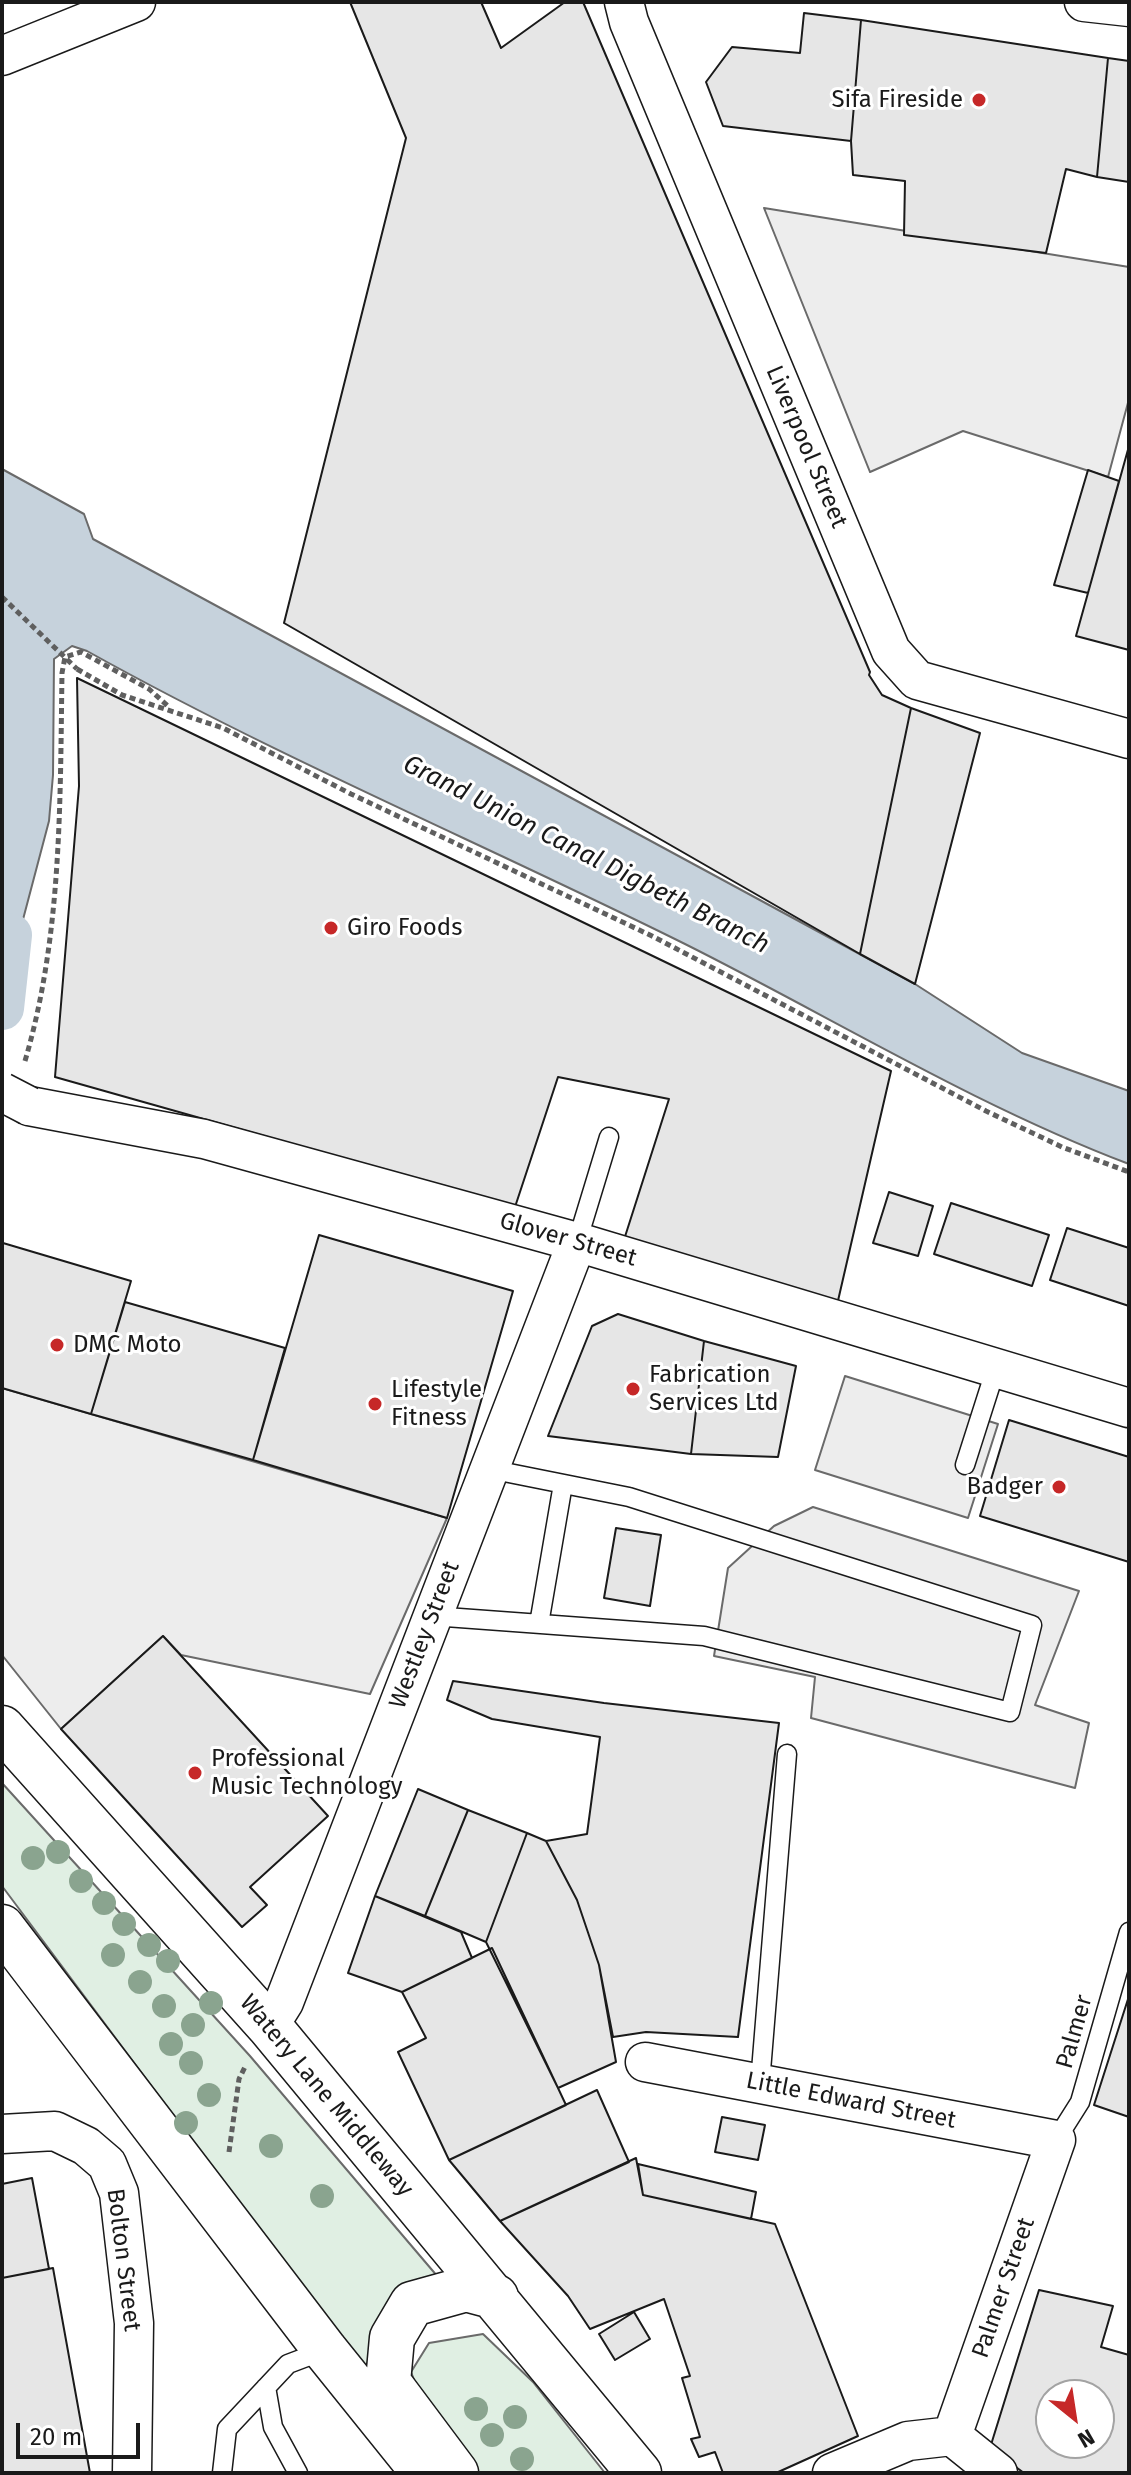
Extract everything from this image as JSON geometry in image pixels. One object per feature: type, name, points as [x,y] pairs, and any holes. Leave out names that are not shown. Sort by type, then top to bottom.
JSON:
[{"type":"highway","name":"Watery Lane Middleway","points":[[2,1728],[269,2026],[639,2473]]},
{"type":"highway","points":[[2,1927],[325,2350],[424,2473]]},
{"type":"highway","points":[[456,2473],[388,2382],[392,2338],[412,2304],[466,2289],[496,2297]]},
{"type":"street","points":[[2,56],[136,2]]},
{"type":"street","name":"Liverpool Street","points":[[624,2],[629,22],[891,651],[917,680],[1129,739]]},
{"type":"street","points":[[1084,2],[1129,7]]},
{"type":"street","name":"Glover Street","points":[[18,1089],[577,1242],[1129,1408]]},
{"type":"street","name":"Westley Street","points":[[269,2026],[284,2002],[577,1242]]},
{"type":"street","name":"Little Edward Street","points":[[645,2062],[1056,2140]]},
{"type":"street","name":"Bolton Street","points":[[2,2134],[55,2131],[86,2146],[107,2164],[119,2193],[134,2323],[132,2473]]},
{"type":"street","name":"Palmer Street","points":[[952,2436],[1056,2140]]},
{"type":"street","points":[[832,2473],[908,2441],[952,2436],[998,2473]]},
{"type":"lane","points":[[577,1242],[609,1137]]},
{"type":"lane","points":[[965,1465],[996,1368]]},
{"type":"lane","points":[[432,1616],[704,1636],[1010,1712],[1032,1625],[629,1497],[489,1469]]},
{"type":"lane","points":[[539,1624],[563,1484]]},
{"type":"lane","points":[[760,2083],[787,1754]]},
{"type":"lane","name":"Palmer","points":[[1056,2140],[1080,2102],[1129,1932]]},
{"type":"lane","points":[[222,2473],[227,2429],[288,2364],[325,2350]]},
{"type":"lane","points":[[266,2387],[273,2427],[298,2473]]},
{"type":"path","points":[[2,597],[77,669],[122,695],[223,728],[351,794],[652,936],[986,1111],[1062,1147],[1129,1172]]},
{"type":"path","points":[[18,1089],[38,1015],[60,842],[65,657],[81,652],[149,689],[170,709]]},
{"type":"green space","points":[[2,1783],[250,2056],[438,2277],[380,2319],[365,2372],[2,1886]]},
{"type":"green space","points":[[483,2334],[533,2382],[605,2473],[469,2473],[429,2418],[411,2372],[429,2343]]},
{"type":"shaded area","points":[[764,208],[1129,267],[1129,399],[1108,477],[963,431],[870,472]]},
{"type":"shaded area","points":[[845,1376],[998,1424],[968,1518],[815,1470]]},
{"type":"shaded area","points":[[2,1388],[447,1518],[370,1694],[181,1655],[163,1636],[61,1729],[2,1655]]},
{"type":"shaded area","points":[[813,1507],[1079,1591],[1035,1705],[1089,1723],[1075,1788],[811,1718],[815,1677],[714,1656],[728,1568],[774,1526]]},
{"type":"water","name":"Grand Union Canal Digbeth Branch","points":[[2,469],[84,514],[93,539],[915,984],[1022,1053],[1129,1091],[1129,1164],[1071,1141],[959,1088],[685,944],[309,765],[72,646],[54,659],[53,775],[49,821],[2,999]]},
{"type":"building","points":[[350,2],[481,2],[501,48],[565,2],[583,2],[869,675],[882,695],[911,708],[860,954],[284,623],[406,138]]},
{"type":"building","points":[[804,13],[861,20],[851,141],[723,126],[706,82],[732,47],[800,53]]},
{"type":"building","name":"Sifa Fireside","points":[[861,20],[1108,58],[1097,177],[1066,169],[1046,253],[904,235],[905,181],[853,175],[851,141]]},
{"type":"building","points":[[1108,58],[1129,61],[1129,182],[1097,177]]},
{"type":"building","points":[[1129,446],[1129,650],[1076,636]]},
{"type":"building","points":[[1088,470],[1119,481],[1088,593],[1054,585]]},
{"type":"building","name":"Giro Foods","points":[[77,678],[891,1071],[837,1305],[622,1246],[669,1099],[558,1077],[515,1207],[55,1077],[79,786]]},
{"type":"building","points":[[911,708],[980,733],[915,984],[860,954]]},
{"type":"building","points":[[889,1192],[933,1206],[918,1256],[873,1243]]},
{"type":"building","points":[[951,1203],[1049,1235],[1032,1286],[934,1254]]},
{"type":"building","points":[[1067,1228],[1129,1248],[1129,1306],[1050,1280]]},
{"type":"building","name":"Lifestyle Fitness","points":[[319,1235],[513,1291],[447,1518],[253,1460]]},
{"type":"building","name":"DMC Moto","points":[[3,1243],[131,1281],[91,1414],[2,1388]]},
{"type":"building","points":[[125,1302],[285,1348],[253,1460],[91,1414]]},
{"type":"building","name":"Fabrication Services Ltd","points":[[618,1314],[704,1341],[691,1454],[548,1436],[592,1326]]},
{"type":"building","points":[[704,1341],[796,1366],[778,1457],[691,1454]]},
{"type":"building","name":"Badger","points":[[1009,1420],[1129,1457],[1129,1562],[980,1516]]},
{"type":"building","points":[[616,1528],[661,1535],[650,1606],[604,1598]]},
{"type":"building","name":"Professional Music Technology","points":[[163,1636],[328,1816],[250,1887],[267,1905],[242,1927],[61,1729]]},
{"type":"building","points":[[453,1681],[604,1703],[779,1723],[738,2037],[646,2032],[613,2037],[599,1965],[577,1900],[546,1841],[587,1834],[600,1737],[492,1719],[447,1700]]},
{"type":"building","points":[[418,1789],[468,1810],[425,1916],[375,1896]]},
{"type":"building","points":[[468,1810],[527,1833],[486,1942],[425,1916]]},
{"type":"building","points":[[527,1833],[546,1841],[577,1900],[599,1965],[616,2062],[558,2088],[486,1942]]},
{"type":"building","points":[[375,1896],[461,1932],[472,1958],[402,1992],[348,1973]]},
{"type":"building","points":[[492,1948],[566,2105],[449,2160],[398,2052],[426,2038],[402,1992]]},
{"type":"building","points":[[1129,1996],[1129,2117],[1094,2105]]},
{"type":"building","points":[[597,2090],[629,2162],[500,2221],[449,2160]]},
{"type":"building","points":[[722,2117],[765,2125],[758,2160],[715,2152]]},
{"type":"building","points":[[636,2158],[643,2195],[775,2224],[858,2436],[776,2473],[723,2473],[715,2452],[699,2457],[691,2439],[700,2437],[682,2378],[690,2376],[664,2299],[590,2329],[568,2296],[500,2221]]},
{"type":"building","points":[[638,2164],[756,2192],[751,2219],[643,2195]]},
{"type":"building","points":[[32,2178],[49,2269],[2,2278],[2,2184]]},
{"type":"building","points":[[53,2268],[90,2473],[2,2473],[2,2278]]},
{"type":"building","points":[[1039,2290],[1113,2306],[1101,2347],[1129,2355],[1129,2473],[1024,2473],[990,2448]]},
{"type":"building","points":[[634,2312],[650,2339],[615,2360],[599,2334]]},
{"type":"waterway","points":[[2,1008],[10,935]]},
{"type":"place","name":"Sifa Fireside","points":[[979,100]]},
{"type":"place","name":"Giro Foods","points":[[331,928]]},
{"type":"place","name":"DMC Moto","points":[[57,1345]]},
{"type":"place","name":"Fabrication Services Ltd","points":[[633,1389]]},
{"type":"place","name":"Lifestyle Fitness","points":[[375,1404]]},
{"type":"place","name":"Badger","points":[[1059,1487]]},
{"type":"place","name":"Professional Music Technology","points":[[195,1773]]}]
